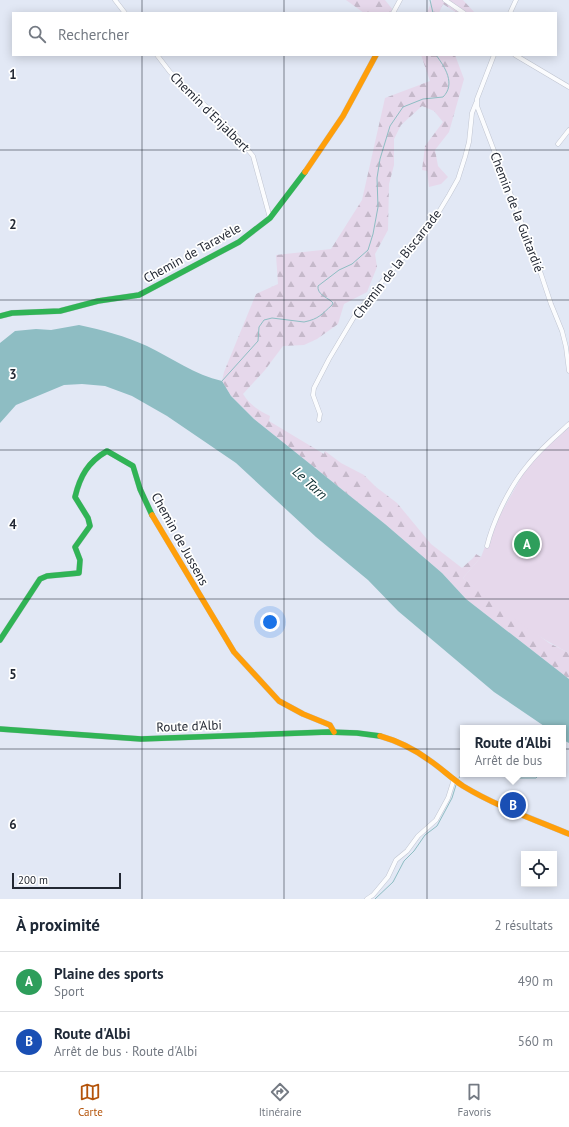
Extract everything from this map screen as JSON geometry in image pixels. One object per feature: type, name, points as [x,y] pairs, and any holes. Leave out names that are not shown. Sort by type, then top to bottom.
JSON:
[{"type":"street","points":[[115,0],[124,12]]},
{"type":"street","points":[[394,12],[400,0]]},
{"type":"street","points":[[445,0],[463,12]]},
{"type":"street","points":[[510,12],[516,0]]},
{"type":"street","name":"Chemin d'Enjalbert","points":[[158,56],[170,72],[235,134],[253,156],[270,218]]},
{"type":"street","name":"Chemin de Taravèle","points":[[0,316],[12,313],[60,311],[98,301],[139,295],[239,242],[278,210],[334,130],[355,97],[376,56]]},
{"type":"street","points":[[476,103],[494,56]]},
{"type":"street","points":[[517,56],[569,88]]},
{"type":"street","name":"Chemin de la Guitardié","points":[[476,103],[541,274],[550,304],[562,331],[569,371]]},
{"type":"street","name":"Chemin de la Biscarrade","points":[[319,420],[320,414],[313,395],[314,388],[354,317],[430,225],[449,195],[458,179],[465,157],[469,142],[472,113],[476,103]]},
{"type":"street","points":[[558,144],[569,130]]},
{"type":"street","points":[[487,546],[495,522],[521,473],[537,453],[569,424]]},
{"type":"street","name":"Chemin de Jussens","points":[[0,640],[40,579],[47,576],[79,573],[80,560],[75,547],[90,526],[88,518],[75,498],[77,486],[88,466],[95,458],[107,451],[133,466],[140,489],[155,522],[234,652],[279,701],[303,714],[330,725],[334,732]]},
{"type":"street","name":"Route d'Albi","points":[[0,729],[141,739],[355,732],[387,738],[412,749],[476,793],[569,834]]},
{"type":"street","points":[[367,899],[374,895],[388,877],[396,860],[407,851],[418,836],[436,820],[448,798],[454,779]]},
{"type":"green space","points":[[346,0],[385,0],[393,10],[392,12],[363,12]]},
{"type":"green space","points":[[432,0],[463,0],[474,12],[455,12],[443,4],[439,12],[427,12]]},
{"type":"green space","points":[[421,56],[455,56],[464,79],[449,132],[435,150],[438,166],[448,177],[441,184],[429,187],[427,171],[422,170],[425,146],[443,122],[434,111],[422,106],[401,125],[394,139],[394,165],[389,184],[388,230],[375,254],[377,267],[367,292],[344,304],[338,324],[317,339],[304,345],[283,346],[265,370],[243,394],[255,407],[270,416],[269,421],[324,454],[325,451],[341,463],[364,475],[376,487],[397,503],[431,544],[462,568],[476,554],[481,557],[463,578],[549,643],[569,653],[569,679],[466,599],[442,573],[385,524],[254,419],[231,396],[222,381],[224,372],[256,294],[278,284],[276,255],[331,249],[362,200],[385,98],[430,81]]},
{"type":"green space","points":[[569,427],[569,653],[527,628],[463,578],[481,557],[491,531],[523,474],[536,457]]},
{"type":"water","name":"Le Tarn","points":[[79,325],[114,334],[139,342],[202,375],[222,381],[231,396],[254,419],[385,524],[442,573],[466,599],[569,679],[569,743],[566,742],[566,725],[543,725],[494,692],[398,611],[368,580],[316,537],[236,463],[167,416],[132,396],[105,386],[82,384],[64,385],[16,405],[0,423],[0,343],[15,331],[36,329],[51,330]]},
{"type":"waterway","points":[[430,0],[433,12]]},
{"type":"waterway","points":[[222,381],[258,341],[259,327],[264,320],[272,318],[304,322],[309,321],[323,314],[332,305],[333,303],[320,293],[318,286],[339,270],[352,264],[368,250],[373,234],[378,207],[377,178],[380,159],[390,126],[403,107],[423,99],[443,97],[447,92],[449,87],[448,76],[446,70],[437,56]]},
{"type":"waterway","points":[[516,777],[537,777]]},
{"type":"waterway","points":[[375,899],[393,882],[404,861],[414,851],[425,835],[437,826],[452,798],[456,785]]},
{"type":"traffic: fast","points":[[0,316],[12,313],[60,311],[98,301],[139,295],[239,242],[270,218],[305,172]]},
{"type":"traffic: fast","points":[[0,640],[40,579],[47,576],[79,573],[80,560],[75,547],[90,526],[88,518],[75,497],[82,476],[100,455],[107,451],[133,466],[140,489],[152,515]]},
{"type":"traffic: fast","points":[[0,729],[141,739],[328,732],[357,733],[380,736]]},
{"type":"traffic: slow","points":[[305,172],[343,116],[375,56]]},
{"type":"traffic: slow","points":[[152,515],[234,652],[279,701],[303,714],[330,725],[334,732]]},
{"type":"traffic: slow","points":[[380,736],[418,752],[463,786],[488,800],[569,834]]},
{"type":"place","name":"Plaine des sports","points":[[527,544]]},
{"type":"place","name":"Route d'Albi","points":[[513,805]]}]
